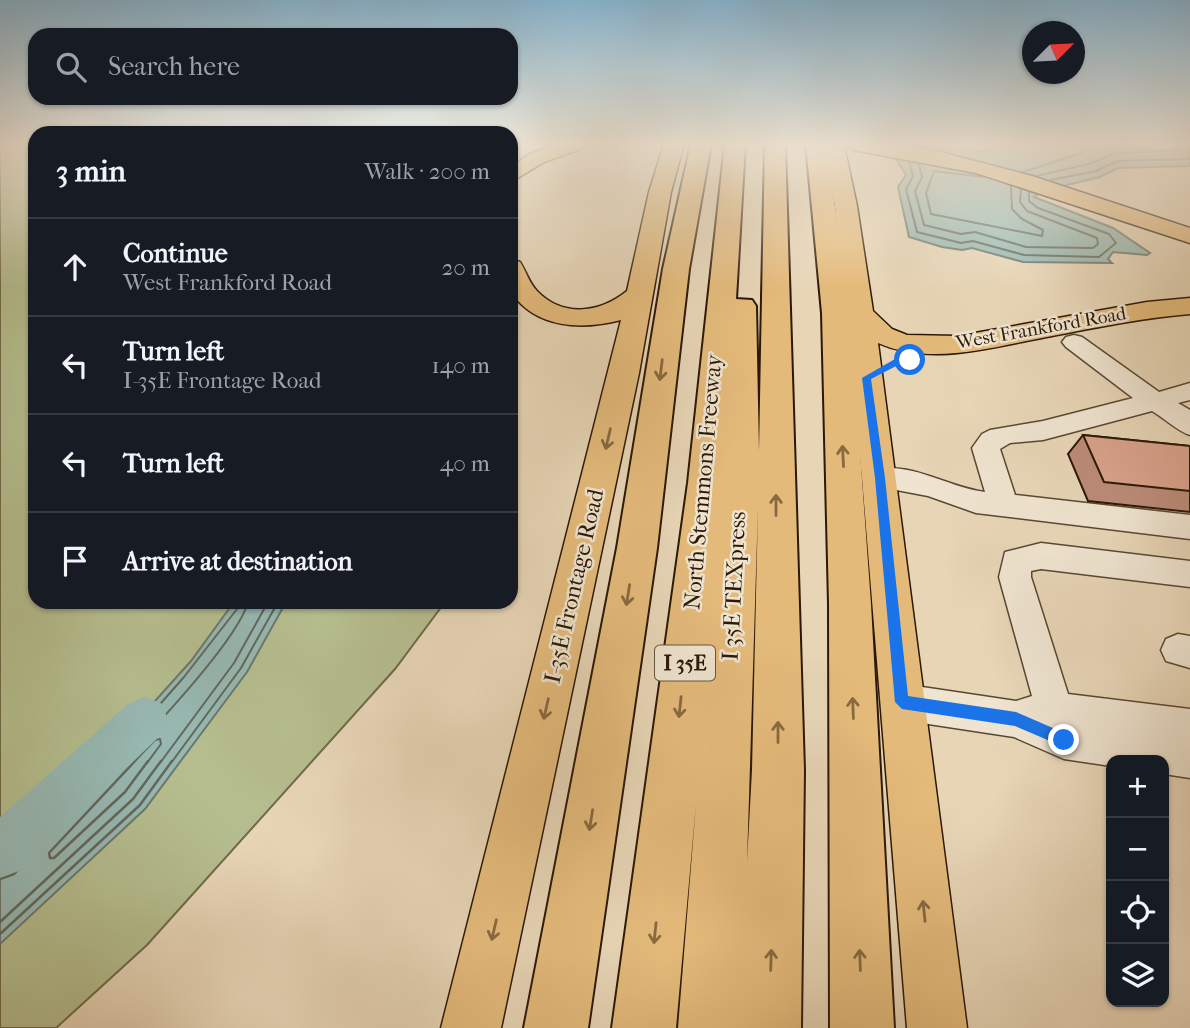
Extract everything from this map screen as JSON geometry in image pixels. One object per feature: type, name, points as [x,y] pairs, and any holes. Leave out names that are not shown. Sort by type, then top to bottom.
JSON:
[{"type":"highway","points":[[556,1028],[648,477],[653,300],[688,192]]},
{"type":"highway","points":[[737,192],[738,203]]},
{"type":"highway","name":"I 35E TEXpress","points":[[710,1028],[741,463],[746,303],[738,203],[740,192]]},
{"type":"highway","name":"North Stemmons Freeway","points":[[644,1028],[706,483],[746,303],[775,206],[775,192]]},
{"type":"highway","points":[[831,192],[835,206],[848,313],[850,604],[862,1028]]},
{"type":"highway","name":"North Stemmons Freeway","points":[[746,303],[778,770],[769,1028]]},
{"type":"main road","name":"I-35E Frontage Road","points":[[471,1028],[624,373],[653,300],[660,192]]},
{"type":"main road","points":[[835,192],[835,206]]},
{"type":"main road","points":[[1065,192],[1175,226]]},
{"type":"main road","points":[[1078,192],[1175,226],[1190,236]]},
{"type":"main road","points":[[518,280],[526,295],[540,306],[589,325],[613,345],[624,373]]},
{"type":"main road","points":[[518,312],[545,326],[589,325],[653,300]]},
{"type":"main road","name":"West Frankford Road","points":[[867,378],[898,361],[1016,352],[1147,310],[1190,306]]},
{"type":"main road","points":[[848,313],[867,378],[880,478],[937,1028]]},
{"type":"main road","name":"West Frankford Road","points":[[848,313],[882,335],[914,345],[958,345],[1190,323]]},
{"type":"lane","points":[[1064,335],[1155,402],[1184,418],[1186,439]]},
{"type":"lane","points":[[1050,432],[1062,423],[1126,411],[1190,391]]},
{"type":"lane","points":[[1003,505],[986,448],[989,442],[1013,433],[1050,432],[1114,438]]},
{"type":"lane","points":[[880,478],[931,486],[975,502],[1190,527]]},
{"type":"lane","points":[[1055,710],[1014,577],[1016,561],[1041,555],[1190,574]]},
{"type":"lane","points":[[902,702],[1016,719],[1064,740],[1190,758]]},
{"type":"lane","points":[[1016,719],[1055,710],[1190,728]]},
{"type":"green space","points":[[0,192],[28,192],[28,609],[440,609],[395,669],[147,945],[56,1028],[0,1028]]},
{"type":"water","points":[[899,192],[1042,192],[1034,197],[1113,228],[1150,253],[1113,252],[1108,259],[1112,263],[1023,262],[972,248],[962,250],[942,247],[909,237]]},
{"type":"water","points":[[229,609],[282,609],[247,672],[145,809],[0,944],[0,865],[93,770],[191,661]]},
{"type":"building","points":[[1083,435],[1190,446],[1190,491],[1104,482]]},
{"type":"waterway","points":[[0,852],[145,719]]},
{"type":"route","points":[[910,360],[898,361],[867,378],[880,478],[902,702],[1016,719],[1064,740]]}]
